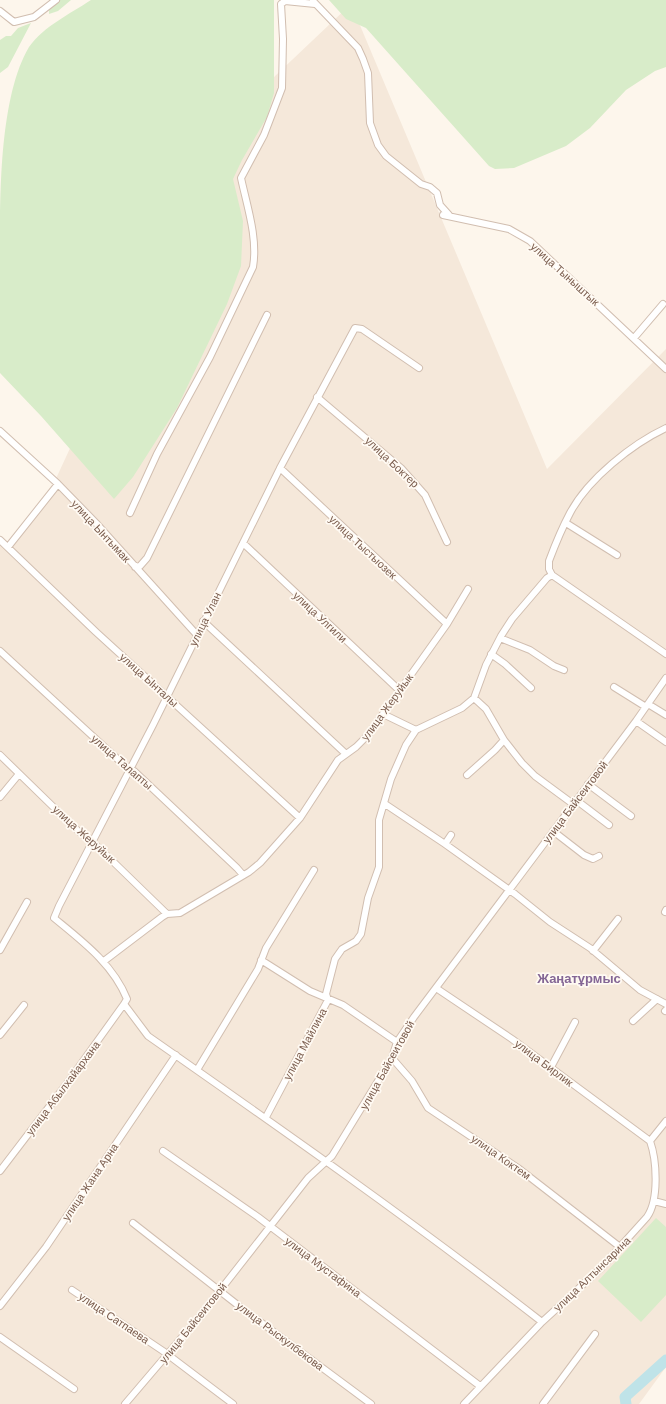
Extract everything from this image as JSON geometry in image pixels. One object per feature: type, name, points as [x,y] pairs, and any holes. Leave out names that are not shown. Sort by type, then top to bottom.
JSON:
[{"type":"street","points":[[0,11],[14,22],[34,16],[56,0]]},
{"type":"street","points":[[130,513],[157,454],[210,356],[253,268],[252,228],[240,178],[264,135],[282,88],[284,39],[281,4],[285,1],[313,2]]},
{"type":"street","name":"улица Тыныштык","points":[[313,2],[358,48],[364,59],[368,73],[370,124],[378,144],[386,156],[420,184],[430,187],[437,193],[440,205],[446,215],[509,228],[530,241],[666,369]]},
{"type":"street","points":[[634,338],[663,304]]},
{"type":"street","points":[[135,567],[140,566],[147,558],[267,315]]},
{"type":"street","name":"улица Улан","points":[[104,961],[54,918],[58,906],[92,843],[317,397],[355,328],[362,329],[419,368]]},
{"type":"street","name":"улица Боктер","points":[[317,397],[401,468],[425,494],[447,542]]},
{"type":"street","points":[[666,428],[644,441],[598,478],[576,504],[566,523],[550,561],[549,569],[552,576],[666,654]]},
{"type":"street","name":"улица Ынтымак","points":[[0,431],[58,484],[197,635]]},
{"type":"street","name":"улица Тыстыозек","points":[[280,468],[447,624]]},
{"type":"street","points":[[8,547],[58,484]]},
{"type":"street","points":[[566,523],[617,555]]},
{"type":"street","name":"улица Ынталы","points":[[0,540],[96,632],[167,695],[300,818]]},
{"type":"street","name":"улица Улгили","points":[[243,543],[399,690]]},
{"type":"street","points":[[382,714],[416,730],[462,708],[474,698],[475,691],[491,654],[512,619],[547,578],[552,576]]},
{"type":"street","name":"улица Жеруйык","points":[[104,961],[167,914],[180,913],[249,872],[265,858],[300,818],[338,760],[356,747],[368,735],[447,624],[468,590]]},
{"type":"street","points":[[203,621],[346,754]]},
{"type":"street","points":[[500,638],[530,650],[554,666],[564,670]]},
{"type":"street","name":"улица Талапты","points":[[0,651],[129,769],[134,771],[243,875]]},
{"type":"street","points":[[491,654],[506,664],[531,688]]},
{"type":"street","name":"улица Байсеитовой","points":[[125,1404],[220,1291],[271,1228],[308,1178],[332,1156],[353,1125],[392,1058],[397,1042],[508,890],[636,721],[666,678]]},
{"type":"street","points":[[614,687],[666,715]]},
{"type":"street","points":[[474,698],[486,709],[504,740],[535,776],[609,825]]},
{"type":"street","points":[[636,721],[666,742]]},
{"type":"street","name":"улица Майлина","points":[[266,1117],[328,1000],[326,994],[335,959],[342,949],[356,941],[361,934],[368,898],[379,868],[379,820],[396,767],[416,730]]},
{"type":"street","points":[[467,775],[502,744],[504,740]]},
{"type":"street","name":"улица Жеруйык","points":[[0,754],[19,774],[115,863],[167,914]]},
{"type":"street","points":[[0,797],[19,774]]},
{"type":"street","points":[[588,784],[631,816]]},
{"type":"street","points":[[385,804],[445,844],[593,951],[640,990],[666,1004]]},
{"type":"street","points":[[553,831],[593,859],[599,856]]},
{"type":"street","points":[[445,844],[451,835]]},
{"type":"street","points":[[196,1070],[243,995],[262,960],[266,948],[314,870]]},
{"type":"street","points":[[0,950],[27,902]]},
{"type":"street","points":[[593,951],[618,919]]},
{"type":"street","points":[[262,960],[310,991],[328,1000],[335,1000],[397,1042]]},
{"type":"street","points":[[104,961],[124,991],[127,999],[124,1004],[148,1036],[266,1117],[473,1268],[542,1322]]},
{"type":"street","name":"улица Бирлик","points":[[436,988],[551,1067],[650,1141]]},
{"type":"street","points":[[633,1021],[657,999]]},
{"type":"street","name":"улица Абылхайархана","points":[[0,1171],[68,1082],[124,1004]]},
{"type":"street","points":[[0,1034],[24,1005]]},
{"type":"street","points":[[551,1067],[575,1022]]},
{"type":"street","name":"улица Жана Арна","points":[[0,1306],[46,1247],[176,1055]]},
{"type":"street","name":"улица Коктем","points":[[392,1058],[412,1081],[428,1108],[518,1168],[620,1247]]},
{"type":"street","points":[[650,1141],[666,1121]]},
{"type":"street","name":"улица Алтынсарина","points":[[464,1404],[542,1322],[601,1268],[652,1210],[654,1201],[655,1169],[653,1150],[650,1141]]},
{"type":"street","name":"улица Мустафина","points":[[163,1151],[271,1228],[425,1342],[480,1386]]},
{"type":"street","points":[[654,1201],[666,1204]]},
{"type":"street","name":"улица Рыскулбекова","points":[[133,1223],[220,1291],[371,1404]]},
{"type":"street","name":"улица Сатпаева","points":[[72,1290],[168,1354],[233,1404]]},
{"type":"street","points":[[543,1404],[595,1334]]},
{"type":"street","points":[[0,1337],[74,1389]]},
{"type":"shaded area","name":"Жаңатұрмыс","points":[[351,4],[547,469],[666,349],[666,1367],[639,1404],[0,1404],[0,542],[5,547],[53,485],[217,131]]},
{"type":"green space","points":[[49,0],[71,0],[58,11],[49,14]]},
{"type":"green space","points":[[91,0],[274,0],[274,93],[267,117],[242,160],[233,179],[243,221],[241,266],[227,304],[177,408],[133,477],[114,499],[41,416],[0,373],[0,200],[7,117],[12,91],[19,67],[29,47],[35,40],[58,21]]},
{"type":"green space","points":[[329,0],[666,0],[666,67],[655,71],[626,90],[590,128],[566,146],[514,168],[495,169],[489,166],[366,28],[346,19]]},
{"type":"green space","points":[[31,23],[8,67],[0,73],[0,40],[6,36],[11,36],[18,28]]},
{"type":"green space","points":[[656,1218],[666,1227],[666,1295],[641,1322],[598,1281]]},
{"type":"waterway","points":[[626,1404],[625,1397],[666,1360]]},
{"type":"district","name":"Жаңатұрмыс","points":[[579,978]]}]
